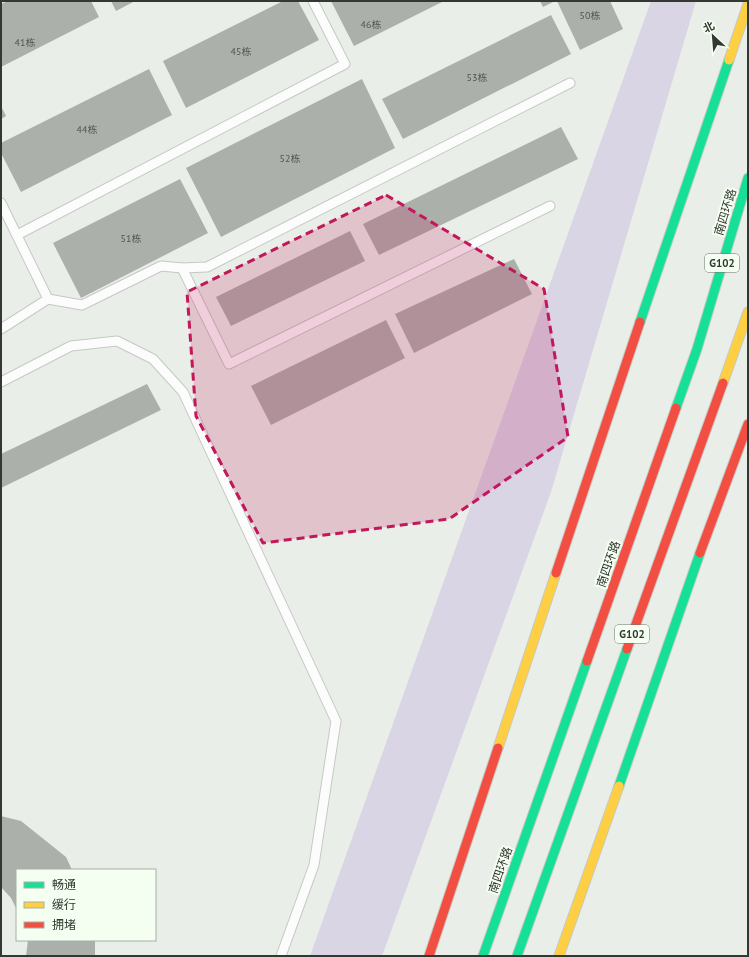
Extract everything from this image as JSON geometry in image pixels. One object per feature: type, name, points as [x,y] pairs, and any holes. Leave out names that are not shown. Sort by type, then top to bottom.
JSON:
[{"type":"main road","points":[[429,956],[632,346],[748,4]]},
{"type":"main road","name":"南四环路","points":[[483,956],[697,349],[748,178]]},
{"type":"main road","name":"G102","points":[[517,956],[748,312]]},
{"type":"main road","points":[[559,956],[709,528],[748,424]]},
{"type":"lane","points":[[17,235],[345,64],[312,1]]},
{"type":"lane","points":[[1,328],[48,299],[82,305],[161,266],[182,268],[207,267],[570,83]]},
{"type":"lane","points":[[1,203],[48,299]]},
{"type":"lane","points":[[182,268],[229,364],[550,206]]},
{"type":"lane","points":[[1,382],[71,346],[117,341],[153,359],[184,392],[336,721],[314,865],[280,956]]},
{"type":"highlighted area","points":[[386,195],[544,289],[568,437],[449,519],[263,543],[196,416],[187,292]]},
{"type":"shaded area","points":[[651,1],[696,1],[551,492],[382,956],[310,956]]},
{"type":"building","points":[[8,1],[91,1],[99,17],[1,67],[1,4]]},
{"type":"building","points":[[111,1],[135,1],[116,11]]},
{"type":"building","points":[[283,1],[298,1],[319,40],[186,108],[163,61]]},
{"type":"building","points":[[331,1],[444,1],[354,46]]},
{"type":"building","points":[[540,1],[555,1],[543,7]]},
{"type":"building","points":[[557,1],[610,1],[623,29],[580,50]]},
{"type":"building","points":[[551,15],[571,54],[403,139],[382,99]]},
{"type":"building","points":[[149,69],[172,115],[21,192],[1,153],[1,143]]},
{"type":"building","points":[[362,79],[395,148],[221,237],[186,168]]},
{"type":"building","points":[[1,106],[6,116],[1,119]]},
{"type":"building","points":[[561,127],[578,159],[379,255],[363,224]]},
{"type":"building","points":[[180,179],[208,233],[81,298],[53,243]]},
{"type":"building","points":[[350,231],[365,261],[231,326],[216,297]]},
{"type":"building","points":[[514,259],[532,294],[414,353],[395,314]]},
{"type":"building","points":[[386,320],[405,358],[271,425],[251,386]]},
{"type":"building","points":[[147,384],[161,410],[1,488],[1,454]]},
{"type":"building","points":[[1,816],[21,821],[66,857],[72,869],[16,869],[16,908],[11,898],[1,887]]},
{"type":"building","points":[[28,941],[95,941],[95,956],[26,956]]},
{"type":"traffic: fast","points":[[640,322],[729,60]]},
{"type":"traffic: fast","points":[[676,408],[697,349],[748,178]]},
{"type":"traffic: fast","points":[[619,786],[700,553]]},
{"type":"traffic: fast","points":[[517,956],[627,649]]},
{"type":"traffic: fast","points":[[483,956],[587,661]]},
{"type":"traffic: slow","points":[[729,60],[748,4]]},
{"type":"traffic: slow","points":[[723,383],[748,312]]},
{"type":"traffic: slow","points":[[498,748],[556,573]]},
{"type":"traffic: slow","points":[[559,956],[619,786]]},
{"type":"traffic: jam","points":[[556,573],[640,322]]},
{"type":"traffic: jam","points":[[627,649],[723,383]]},
{"type":"traffic: jam","points":[[587,661],[676,408]]},
{"type":"traffic: jam","points":[[700,553],[748,424]]},
{"type":"traffic: jam","points":[[429,956],[498,748]]}]
